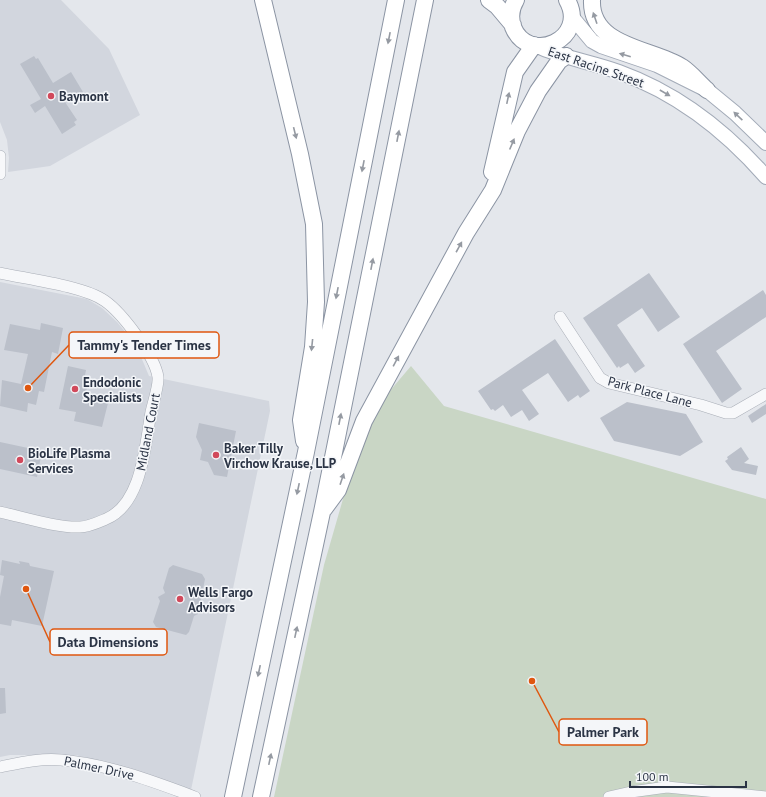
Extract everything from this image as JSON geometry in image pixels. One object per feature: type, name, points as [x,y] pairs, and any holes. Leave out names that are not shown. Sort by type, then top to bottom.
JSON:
[{"type":"highway","points":[[253,0],[276,78],[289,110]]},
{"type":"highway","points":[[263,0],[314,224],[316,272],[313,346],[301,420],[306,452]]},
{"type":"highway","points":[[234,794],[306,452],[396,0]]},
{"type":"highway","points":[[262,797],[322,512],[425,0]]},
{"type":"highway","points":[[489,0],[497,6],[513,25],[519,36],[536,46],[550,45],[561,39],[569,29],[572,7]]},
{"type":"highway","points":[[513,25],[511,13],[516,0]]},
{"type":"highway","points":[[592,0],[596,22],[604,33],[614,39],[682,67],[707,90]]},
{"type":"highway","points":[[476,216],[492,171],[515,72],[536,46]]},
{"type":"highway","points":[[322,512],[338,490],[364,421],[476,216],[493,190],[517,131],[538,91],[559,61],[566,56]]},
{"type":"main road","name":"East Racine Street","points":[[572,7],[592,41],[601,46],[657,65],[707,90],[735,113],[766,143]]},
{"type":"main road","name":"East Racine Street","points":[[536,46],[639,80],[690,108],[721,131],[747,155],[766,177]]},
{"type":"street","points":[[0,156],[0,174]]},
{"type":"street","name":"Midland Court","points":[[0,273],[81,290],[100,298],[116,312],[137,336],[146,349],[158,377],[139,479],[125,504],[108,518],[82,527],[69,527],[0,512]]},
{"type":"street","name":"Park Place Lane","points":[[560,317],[600,378],[609,383],[689,402],[726,414],[733,413],[766,394]]},
{"type":"street","name":"Palmer Drive","points":[[0,767],[28,762],[61,760],[136,776],[195,797]]},
{"type":"street","points":[[609,797],[667,787],[766,797]]},
{"type":"shaded area","points":[[0,0],[61,0],[109,49],[140,115],[50,166],[8,172],[9,158],[7,140],[0,122]]},
{"type":"shaded area","points":[[0,282],[87,299],[102,308],[117,322],[136,345],[149,376],[269,401],[270,411],[191,790],[133,769],[75,755],[10,755],[0,757]]},
{"type":"green space","points":[[411,366],[444,406],[766,499],[766,797],[274,797],[324,565],[366,419]]},
{"type":"building","name":"Baymont","points":[[34,56],[36,59],[38,58],[53,83],[71,72],[83,92],[65,102],[77,120],[74,122],[76,125],[62,134],[45,106],[35,113],[30,105],[41,99],[20,64]]},
{"type":"building","points":[[649,273],[680,317],[658,332],[642,308],[617,325],[645,366],[635,373],[628,363],[620,368],[619,366],[617,368],[583,318]]},
{"type":"building","points":[[763,290],[766,295],[766,317],[716,351],[742,389],[722,403],[683,344]]},
{"type":"building","points":[[41,323],[63,328],[58,354],[52,352],[44,392],[39,391],[36,405],[28,403],[27,412],[0,406],[2,380],[21,384],[28,354],[4,350],[10,324],[40,330]]},
{"type":"building","points":[[555,339],[590,391],[580,398],[578,395],[568,402],[548,373],[522,390],[539,414],[529,421],[522,410],[511,417],[503,405],[495,411],[493,409],[491,410],[478,391]]},
{"type":"building","points":[[68,366],[86,370],[83,386],[87,386],[86,394],[109,399],[102,427],[74,421],[76,412],[59,409]]},
{"type":"building","points":[[627,402],[686,414],[703,442],[680,456],[614,441],[600,418]]},
{"type":"building","points":[[766,404],[766,414],[752,423],[748,416]]},
{"type":"building","name":"Baker Tilly Virchow Krause, LLP","points":[[199,423],[236,431],[227,477],[214,475],[208,462],[200,460],[202,450],[196,437]]},
{"type":"building","name":"BioLife Plasma Services","points":[[0,442],[42,451],[37,477],[0,469]]},
{"type":"building","points":[[741,447],[749,459],[744,463],[758,466],[756,475],[732,470],[725,461],[728,459],[727,457]]},
{"type":"building","points":[[2,560],[20,564],[19,561],[29,563],[30,566],[54,571],[42,626],[12,620],[11,626],[0,624],[0,597],[4,576],[0,575]]},
{"type":"building","name":"Wells Fargo Advisors","points":[[173,565],[202,574],[205,579],[198,614],[194,616],[189,632],[186,635],[156,627],[153,622],[160,601],[158,597],[165,593],[163,588],[169,568]]},
{"type":"building","points":[[0,688],[5,688],[6,713],[0,714]]},
{"type":"place","name":"Baymont","points":[[51,96]]},
{"type":"place","name":"Tammy's Tender Times","points":[[28,388]]},
{"type":"place","name":"Endodonic Specialists","points":[[75,389]]},
{"type":"place","name":"Baker Tilly Virchow Krause, LLP","points":[[216,455]]},
{"type":"place","name":"BioLife Plasma Services","points":[[20,460]]},
{"type":"place","name":"Data Dimensions","points":[[26,589]]},
{"type":"place","name":"Wells Fargo Advisors","points":[[180,599]]},
{"type":"place","name":"Palmer Park","points":[[532,681]]}]
